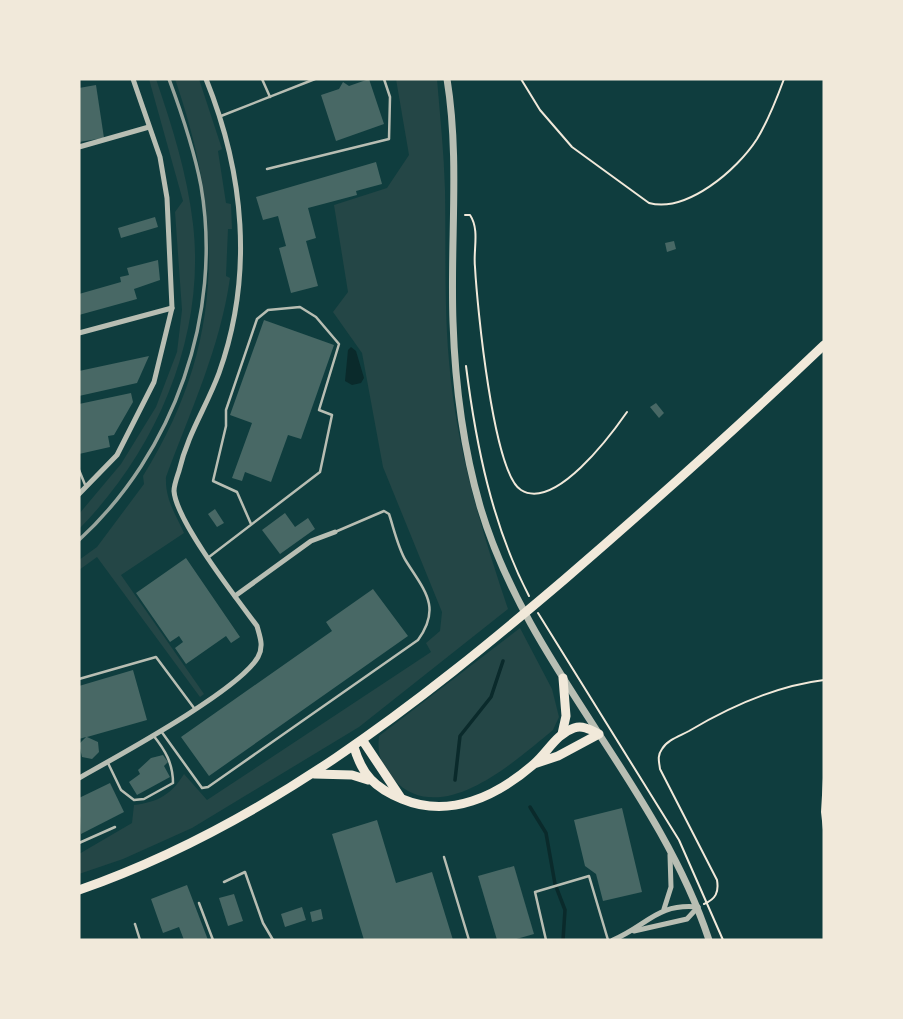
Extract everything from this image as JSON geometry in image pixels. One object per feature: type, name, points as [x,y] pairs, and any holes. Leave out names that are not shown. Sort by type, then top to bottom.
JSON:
[{"type":"main road","points":[[79,890],[189,845],[243,817],[358,744],[484,649],[607,543],[824,345]]},
{"type":"main road","points":[[562,734],[566,716],[563,678]]},
{"type":"main road","points":[[534,764],[562,734],[576,727],[587,728],[599,734]]},
{"type":"main road","points":[[313,774],[352,775],[368,780],[402,800],[424,807],[449,808],[476,800],[534,764],[558,756],[599,734]]},
{"type":"main road","points":[[358,744],[368,780]]},
{"type":"main road","points":[[358,744],[402,800]]},
{"type":"street","points":[[79,494],[117,455],[154,382],[172,308],[167,198],[160,157],[132,79]]},
{"type":"street","points":[[79,778],[161,731],[248,670],[259,656],[262,643],[257,626],[181,514],[174,491],[187,439],[218,374],[234,320],[240,269],[241,212],[234,166],[221,116],[206,79]]},
{"type":"street","points":[[447,79],[454,177],[453,324],[464,440],[480,506],[513,592],[563,678],[670,848],[698,907],[709,940]]},
{"type":"street","points":[[79,147],[149,127]]},
{"type":"street","points":[[79,333],[172,308]]},
{"type":"street","points":[[235,596],[311,541],[335,532]]},
{"type":"street","points":[[664,909],[671,887],[670,848]]},
{"type":"street","points":[[634,931],[664,909],[679,905],[698,907]]},
{"type":"street","points":[[610,940],[634,931],[687,919],[698,907]]},
{"type":"lane","points":[[262,79],[270,97]]},
{"type":"lane","points":[[303,83],[308,79]]},
{"type":"lane","points":[[221,116],[315,79]]},
{"type":"lane","points":[[267,169],[389,139],[390,97],[384,79]]},
{"type":"lane","points":[[209,557],[320,472],[332,415],[319,410],[339,344],[316,317],[300,307],[268,310],[257,319],[226,410],[226,426],[213,481],[237,492],[251,524]]},
{"type":"lane","points":[[79,470],[86,487]]},
{"type":"lane","points":[[161,731],[202,788],[208,787],[418,640],[429,625],[430,609],[422,582],[405,559],[389,514],[384,511],[376,513],[335,532]]},
{"type":"lane","points":[[79,679],[156,657],[194,709]]},
{"type":"lane","points":[[107,762],[121,790],[134,800],[163,790],[173,783],[173,771],[166,752],[153,735]]},
{"type":"lane","points":[[79,843],[115,827]]},
{"type":"lane","points":[[444,857],[469,940]]},
{"type":"lane","points":[[224,882],[245,872],[263,923],[273,940]]},
{"type":"lane","points":[[546,940],[535,892],[589,876],[610,940]]},
{"type":"lane","points":[[199,902],[213,940]]},
{"type":"lane","points":[[135,924],[140,940]]},
{"type":"path","points":[[521,79],[540,110],[572,147],[649,203],[663,206],[684,202],[706,189],[733,165],[756,140],[784,79]]},
{"type":"path","points":[[464,215],[470,215],[475,223],[474,264],[485,369],[504,456],[515,486],[524,492],[544,491],[568,477],[584,466],[627,412]]},
{"type":"path","points":[[464,355],[475,439],[496,515],[524,587]]},
{"type":"path","points":[[709,902],[719,890],[717,880],[660,769],[660,751],[666,744],[698,725],[757,696],[793,684],[824,680]]},
{"type":"path","points":[[824,778],[824,830]]},
{"type":"shaded area","points":[[149,79],[156,79],[187,186],[193,224],[195,266],[192,308],[170,389],[153,427],[132,464],[107,498],[79,529],[79,514],[121,464],[156,407],[177,352],[182,310],[175,212],[183,201]]},
{"type":"shaded area","points":[[175,79],[199,79],[222,149],[218,151],[226,203],[231,204],[232,229],[228,229],[226,276],[230,278],[212,354],[166,477],[169,499],[184,533],[121,575],[204,694],[200,697],[97,557],[79,570],[79,560],[97,547],[144,484],[143,476],[170,427],[189,379],[202,330],[208,282],[208,232],[202,183],[191,131]]},
{"type":"shaded area","points":[[396,79],[437,79],[444,176],[446,318],[452,393],[471,487],[508,609],[359,727],[192,828],[123,859],[79,874],[79,854],[132,823],[134,805],[163,796],[184,774],[207,800],[431,652],[426,643],[440,631],[442,612],[383,467],[362,353],[333,312],[348,292],[334,205],[387,188],[409,155]]},
{"type":"shaded area","points":[[351,347],[356,351],[364,378],[361,383],[352,385],[345,381],[348,350]]},
{"type":"shaded area","points":[[520,628],[552,689],[559,717],[553,730],[498,773],[455,794],[433,797],[413,793],[394,780],[381,760],[379,736]]},
{"type":"building","points":[[369,79],[384,124],[336,141],[321,95],[339,89],[343,82],[349,86]]},
{"type":"building","points":[[96,85],[104,138],[79,142],[79,88]]},
{"type":"building","points":[[376,162],[382,184],[356,191],[357,195],[308,208],[316,238],[306,241],[318,286],[291,293],[279,248],[286,246],[278,216],[263,220],[256,197]]},
{"type":"building","points":[[155,217],[158,227],[121,238],[118,228]]},
{"type":"building","points":[[674,241],[676,249],[667,252],[665,243]]},
{"type":"building","points":[[158,260],[160,280],[134,289],[137,299],[79,315],[79,294],[121,282],[120,277],[129,275],[127,268]]},
{"type":"building","points":[[264,320],[334,345],[301,439],[288,435],[271,482],[245,472],[242,481],[232,478],[252,423],[230,415]]},
{"type":"building","points":[[149,356],[137,383],[79,396],[79,371]]},
{"type":"building","points":[[131,393],[133,402],[114,435],[108,436],[110,447],[79,454],[79,404]]},
{"type":"building","points":[[656,403],[664,413],[659,418],[650,407]]},
{"type":"building","points":[[215,509],[224,523],[217,527],[208,514]]},
{"type":"building","points":[[285,513],[295,527],[308,518],[315,529],[280,554],[262,530]]},
{"type":"building","points":[[186,558],[240,637],[231,643],[226,636],[186,664],[175,648],[183,642],[179,636],[170,642],[136,593]]},
{"type":"building","points":[[373,589],[408,636],[209,776],[181,737],[332,631],[326,622]]},
{"type":"building","points":[[133,670],[147,720],[87,737],[98,742],[99,752],[92,759],[82,757],[79,744],[86,737],[79,739],[79,686]]},
{"type":"building","points":[[163,755],[168,762],[164,766],[170,777],[137,795],[129,782],[140,774],[138,770],[151,758]]},
{"type":"building","points":[[110,783],[124,812],[81,834],[79,798]]},
{"type":"building","points":[[622,808],[642,892],[603,901],[596,874],[585,866],[574,820]]},
{"type":"building","points":[[377,820],[396,883],[432,872],[453,940],[364,940],[332,834]]},
{"type":"building","points":[[514,866],[534,934],[513,940],[497,940],[478,876]]},
{"type":"building","points":[[187,885],[208,940],[184,940],[179,927],[163,933],[151,899]]},
{"type":"building","points":[[234,894],[243,921],[228,926],[219,898]]},
{"type":"building","points":[[302,907],[306,920],[285,927],[281,914]]},
{"type":"building","points":[[321,909],[323,919],[312,922],[310,912]]},
{"type":"waterway","points":[[455,780],[460,736],[491,697],[503,661]]},
{"type":"waterway","points":[[530,807],[546,833],[555,884],[565,910],[563,940]]},
{"type":"railway","points":[[79,540],[112,505],[141,466],[165,424],[184,378],[197,331],[205,283],[206,234],[201,186],[169,79]]}]
